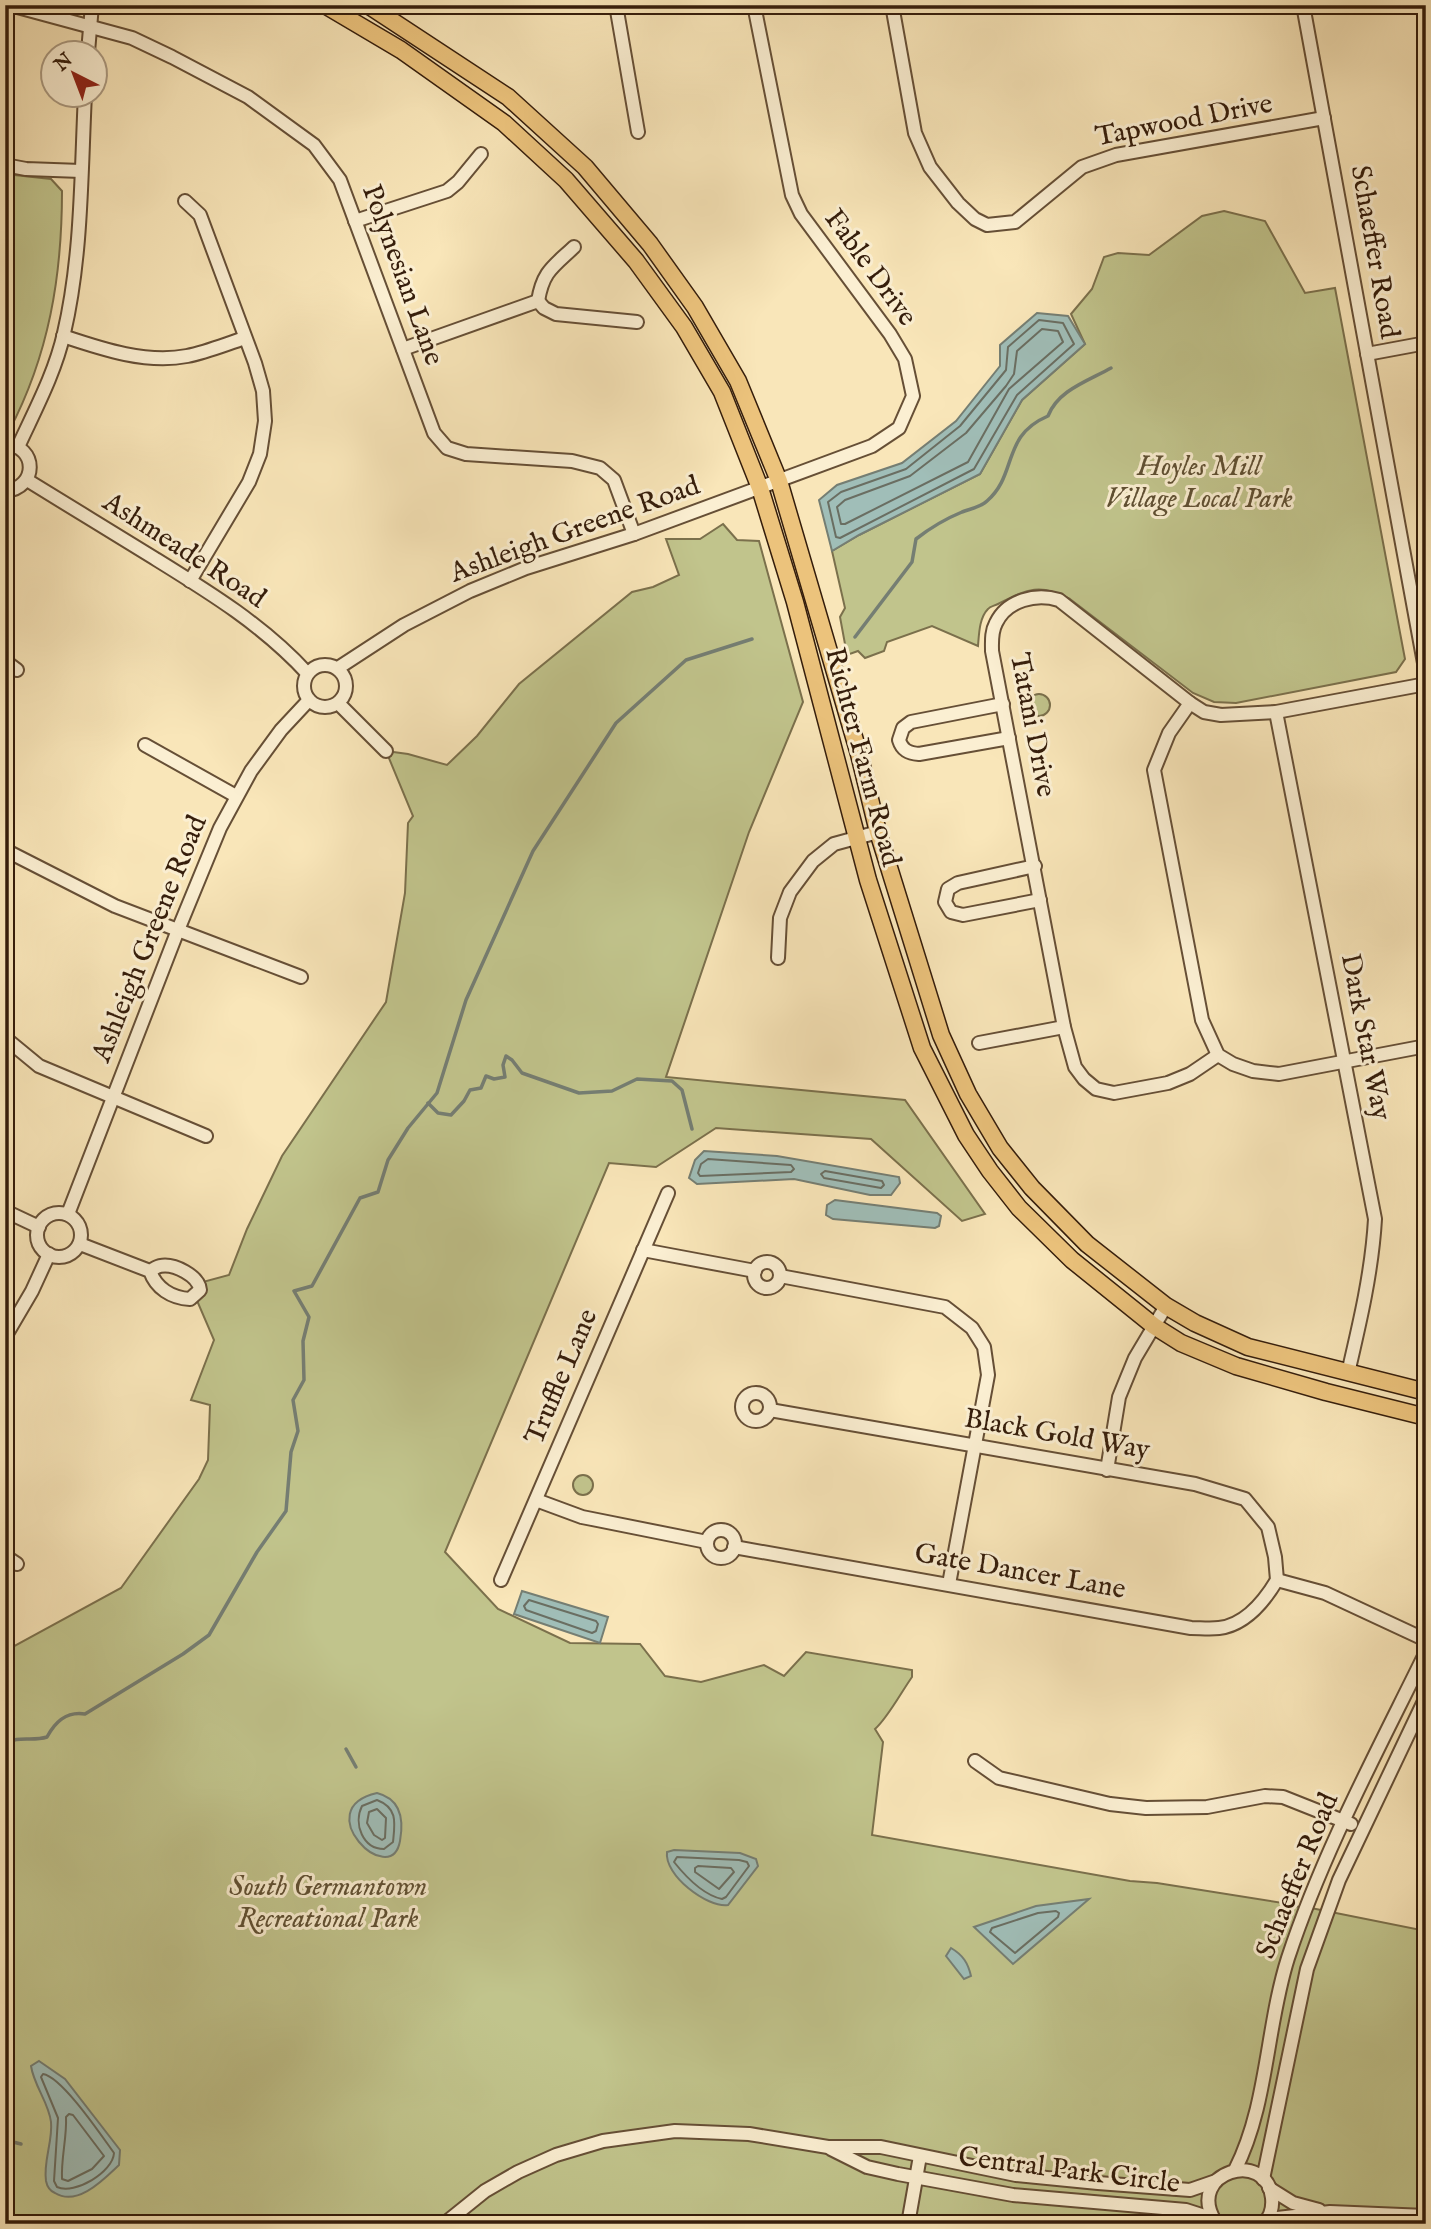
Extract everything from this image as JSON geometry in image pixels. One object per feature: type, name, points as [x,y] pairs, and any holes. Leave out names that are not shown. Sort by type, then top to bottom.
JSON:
[{"type":"main road","name":"Richter Farm Road","points":[[325,5],[401,50],[504,122],[566,180],[636,261],[684,327],[722,392],[760,488],[794,602],[888,948],[922,1048],[966,1135],[1019,1208],[1072,1260],[1154,1326],[1181,1343],[1236,1366],[1426,1418]]},
{"type":"main road","name":"Richter Farm Road","points":[[368,5],[508,97],[585,167],[650,244],[695,307],[738,381],[779,481],[859,754],[878,832],[941,1035],[968,1094],[1000,1148],[1032,1188],[1087,1244],[1166,1306],[1195,1323],[1248,1347],[1426,1392]]},
{"type":"street","name":"Polynesian Lane","points":[[10,5],[142,43],[259,105],[314,145],[340,180],[434,433],[447,448],[466,454],[572,461],[600,468],[614,480],[634,534]]},
{"type":"street","points":[[89,38],[94,5]]},
{"type":"street","points":[[616,5],[639,132]]},
{"type":"street","name":"Fable Drive","points":[[754,5],[792,195],[801,214],[890,334],[905,359],[913,397],[899,428],[872,446],[760,488]]},
{"type":"street","name":"Tapwood Drive","points":[[892,5],[915,134],[930,167],[958,203],[975,219],[987,225],[1015,222],[1082,167],[1116,155],[1324,118]]},
{"type":"street","name":"Schaeffer Road","points":[[1303,5],[1426,674]]},
{"type":"street","points":[[5,491],[15,490],[27,480],[30,473],[28,458],[11,445],[43,394],[63,336],[71,301],[78,244],[84,108]]},
{"type":"street","points":[[355,221],[447,191],[481,154]]},
{"type":"street","points":[[5,165],[26,169],[81,171]]},
{"type":"street","points":[[185,201],[200,215],[245,338],[263,391],[265,421],[260,454],[249,482],[190,581]]},
{"type":"street","points":[[538,301],[546,273],[574,247]]},
{"type":"street","points":[[403,349],[538,301]]},
{"type":"street","points":[[538,301],[544,308],[556,314],[637,322]]},
{"type":"street","points":[[63,336],[100,348],[159,358],[185,356],[245,338]]},
{"type":"street","points":[[1367,354],[1426,343]]},
{"type":"street","name":"Ashmeade Road","points":[[27,480],[250,621],[282,646],[307,673]]},
{"type":"street","name":"Ashleigh Greene Road","points":[[338,668],[404,625],[470,591],[526,568],[634,534],[760,488]]},
{"type":"street","name":"Tatani Drive","points":[[1218,1055],[1190,1074],[1168,1083],[1114,1093],[1096,1089],[1075,1067],[1064,1027],[992,651],[992,635],[996,623],[1005,610],[1016,603],[1038,597],[1059,600],[1190,703],[1204,712],[1221,715],[1276,712],[1426,684]]},
{"type":"street","points":[[5,661],[17,670]]},
{"type":"street","points":[[328,664],[338,668],[347,684],[345,694],[338,703],[325,708],[314,705],[303,687],[307,673],[316,666],[328,664]]},
{"type":"street","name":"Ashleigh Greene Road","points":[[68,1214],[178,930],[236,796],[281,730],[309,699]]},
{"type":"street","points":[[338,703],[386,751]]},
{"type":"street","points":[[1190,703],[1169,733],[1154,770],[1202,1020],[1218,1055],[1253,1071],[1279,1074],[1426,1046]]},
{"type":"street","points":[[1003,704],[911,722],[902,728],[900,740],[905,750],[919,754],[1009,738]]},
{"type":"street","name":"Dark Star Way","points":[[1276,712],[1375,1219],[1363,1312],[1348,1373]]},
{"type":"street","points":[[145,745],[236,796]]},
{"type":"street","points":[[778,957],[780,918],[790,892],[813,861],[834,844],[878,832]]},
{"type":"street","points":[[5,850],[115,906],[301,977]]},
{"type":"street","points":[[1035,866],[958,883],[948,889],[945,902],[951,912],[963,915],[1040,900]]},
{"type":"street","points":[[979,1043],[1064,1027]]},
{"type":"street","points":[[5,1038],[39,1066],[206,1136]]},
{"type":"street","name":"Truffle Lane","points":[[501,1580],[668,1193]]},
{"type":"street","points":[[5,1211],[39,1227]]},
{"type":"street","points":[[68,1214],[78,1223],[80,1244],[76,1250],[63,1256],[49,1254],[38,1239],[39,1227],[48,1216],[68,1214]]},
{"type":"street","points":[[80,1244],[149,1271]]},
{"type":"street","points":[[643,1250],[755,1271]]},
{"type":"street","points":[[5,1336],[33,1291],[49,1254]]},
{"type":"street","points":[[768,1262],[778,1268],[780,1276],[774,1286],[764,1288],[757,1283],[755,1271],[758,1266],[768,1262]]},
{"type":"street","points":[[780,1276],[945,1307],[972,1328],[984,1347],[988,1375],[949,1584]]},
{"type":"street","points":[[1107,1470],[1119,1397],[1135,1359],[1166,1306]]},
{"type":"street","name":"Black Gold Way","points":[[770,1410],[1195,1483],[1245,1499],[1268,1527],[1277,1580]]},
{"type":"street","name":"Gate Dancer Lane","points":[[536,1500],[582,1517],[707,1542]]},
{"type":"street","name":"Gate Dancer Lane","points":[[716,1531],[725,1531],[733,1537],[734,1547],[728,1556],[717,1557],[708,1550],[707,1542],[716,1531]]},
{"type":"street","name":"Gate Dancer Lane","points":[[734,1547],[1191,1628],[1221,1628],[1245,1616],[1265,1600],[1277,1580]]},
{"type":"street","points":[[1277,1580],[1325,1593],[1426,1640]]},
{"type":"street","name":"Schaeffer Road","points":[[1235,2170],[1252,2129],[1287,1962],[1321,1869],[1426,1652]]},
{"type":"street","name":"Schaeffer Road","points":[[1265,2222],[1272,2207],[1266,2184],[1307,1969],[1339,1880],[1426,1697]]},
{"type":"street","points":[[975,1761],[999,1778],[1110,1804],[1146,1808],[1206,1807],[1265,1796],[1283,1797],[1363,1828]]},
{"type":"street","name":"Central Park Circle","points":[[444,2224],[485,2191],[556,2155],[604,2141],[653,2133],[749,2133],[828,2147],[881,2147],[1016,2175],[1190,2190],[1235,2170]]},
{"type":"street","name":"Central Park Circle","points":[[828,2147],[867,2167],[1013,2195],[1186,2210],[1216,2221]]},
{"type":"street","name":"Central Park Circle","points":[[908,2224],[920,2156]]},
{"type":"street","points":[[1235,2170],[1253,2172],[1293,2203],[1330,2212]]},
{"type":"street","points":[[1216,2180],[1208,2199],[1216,2221]]},
{"type":"street","points":[[1265,2222],[1330,2212],[1426,2216]]},
{"type":"green space","points":[[5,174],[51,179],[62,191],[56,284],[43,344],[23,402],[9,431],[5,433]]},
{"type":"green space","name":"Hoyles Mill Village Local Park","points":[[1224,211],[1265,221],[1305,293],[1335,288],[1405,659],[1396,672],[1236,703],[1214,702],[1193,693],[1070,599],[1041,589],[1025,592],[989,608],[981,622],[978,646],[932,626],[887,642],[884,651],[865,658],[858,651],[847,655],[840,617],[845,608],[832,551],[980,474],[1022,400],[1085,344],[1071,314],[1092,289],[1104,257],[1118,253],[1149,255],[1202,216]]},
{"type":"green space","name":"South Germantown Recreational Park","points":[[723,524],[737,540],[759,541],[803,702],[749,832],[666,1077],[905,1100],[985,1214],[962,1221],[871,1139],[716,1128],[656,1167],[609,1163],[445,1552],[498,1609],[570,1643],[640,1644],[665,1676],[701,1682],[764,1665],[784,1676],[806,1652],[912,1670],[912,1677],[875,1729],[883,1742],[872,1835],[1130,1881],[1283,1903],[1283,1906],[1306,1907],[1426,1931],[1426,2224],[5,2224],[5,1651],[121,1588],[199,1479],[208,1460],[210,1405],[191,1400],[214,1340],[195,1296],[199,1283],[229,1275],[247,1229],[282,1156],[386,1002],[405,893],[408,823],[413,816],[386,751],[447,765],[477,736],[519,684],[632,592],[653,587],[679,575],[666,539],[700,539]]},
{"type":"green space","points":[[1039,694],[1047,697],[1050,705],[1047,713],[1039,716],[1031,713],[1028,705],[1031,697]]},
{"type":"green space","points":[[583,1475],[590,1478],[593,1485],[590,1492],[583,1495],[576,1492],[573,1485],[576,1478]]},
{"type":"water","points":[[1037,313],[1068,316],[1085,344],[1022,400],[980,474],[832,551],[819,500],[837,485],[902,463],[956,421],[1000,366],[1000,345]]},
{"type":"water","points":[[704,1151],[777,1156],[899,1177],[900,1183],[891,1195],[870,1195],[794,1179],[697,1184],[689,1178],[695,1160]]},
{"type":"water","points":[[835,1200],[937,1213],[941,1216],[939,1226],[935,1228],[833,1219],[826,1215],[827,1205]]},
{"type":"water","points":[[522,1591],[608,1617],[600,1643],[514,1614]]},
{"type":"water","points":[[377,1793],[396,1805],[401,1818],[400,1841],[394,1854],[383,1857],[370,1852],[359,1842],[351,1828],[350,1814],[358,1802]]},
{"type":"water","points":[[667,1852],[740,1853],[756,1859],[758,1866],[728,1905],[719,1905],[699,1896],[679,1880],[668,1861]]},
{"type":"water","points":[[1089,1899],[1013,1964],[974,1927],[1036,1906]]},
{"type":"water","points":[[951,1948],[964,1960],[971,1976],[964,1979],[946,1956]]},
{"type":"water","points":[[39,2061],[65,2079],[120,2150],[119,2165],[90,2190],[73,2197],[53,2192],[46,2181],[51,2122],[31,2066]]},
{"type":"waterway","points":[[855,637],[912,562],[916,539],[932,527],[987,501],[1003,479],[1023,434],[1033,424],[1048,416],[1066,393],[1111,368]]},
{"type":"waterway","points":[[5,1744],[15,1740],[47,1737],[62,1719],[72,1714],[85,1714],[209,1635],[257,1552],[286,1511],[291,1452],[298,1431],[293,1400],[304,1380],[303,1341],[309,1317],[294,1291],[312,1286],[360,1198],[378,1192],[388,1160],[408,1128],[437,1093],[466,1000],[533,851],[616,723],[686,660],[752,639]]},
{"type":"waterway","points":[[428,1103],[438,1113],[451,1115],[470,1090],[481,1088],[486,1076],[494,1079],[505,1077],[503,1065],[506,1056],[522,1073],[579,1093],[612,1091],[637,1079],[672,1081],[682,1090],[692,1129]]},
{"type":"waterway","points":[[346,1749],[356,1767]]},
{"type":"waterway","points":[[5,2140],[21,2144]]}]
